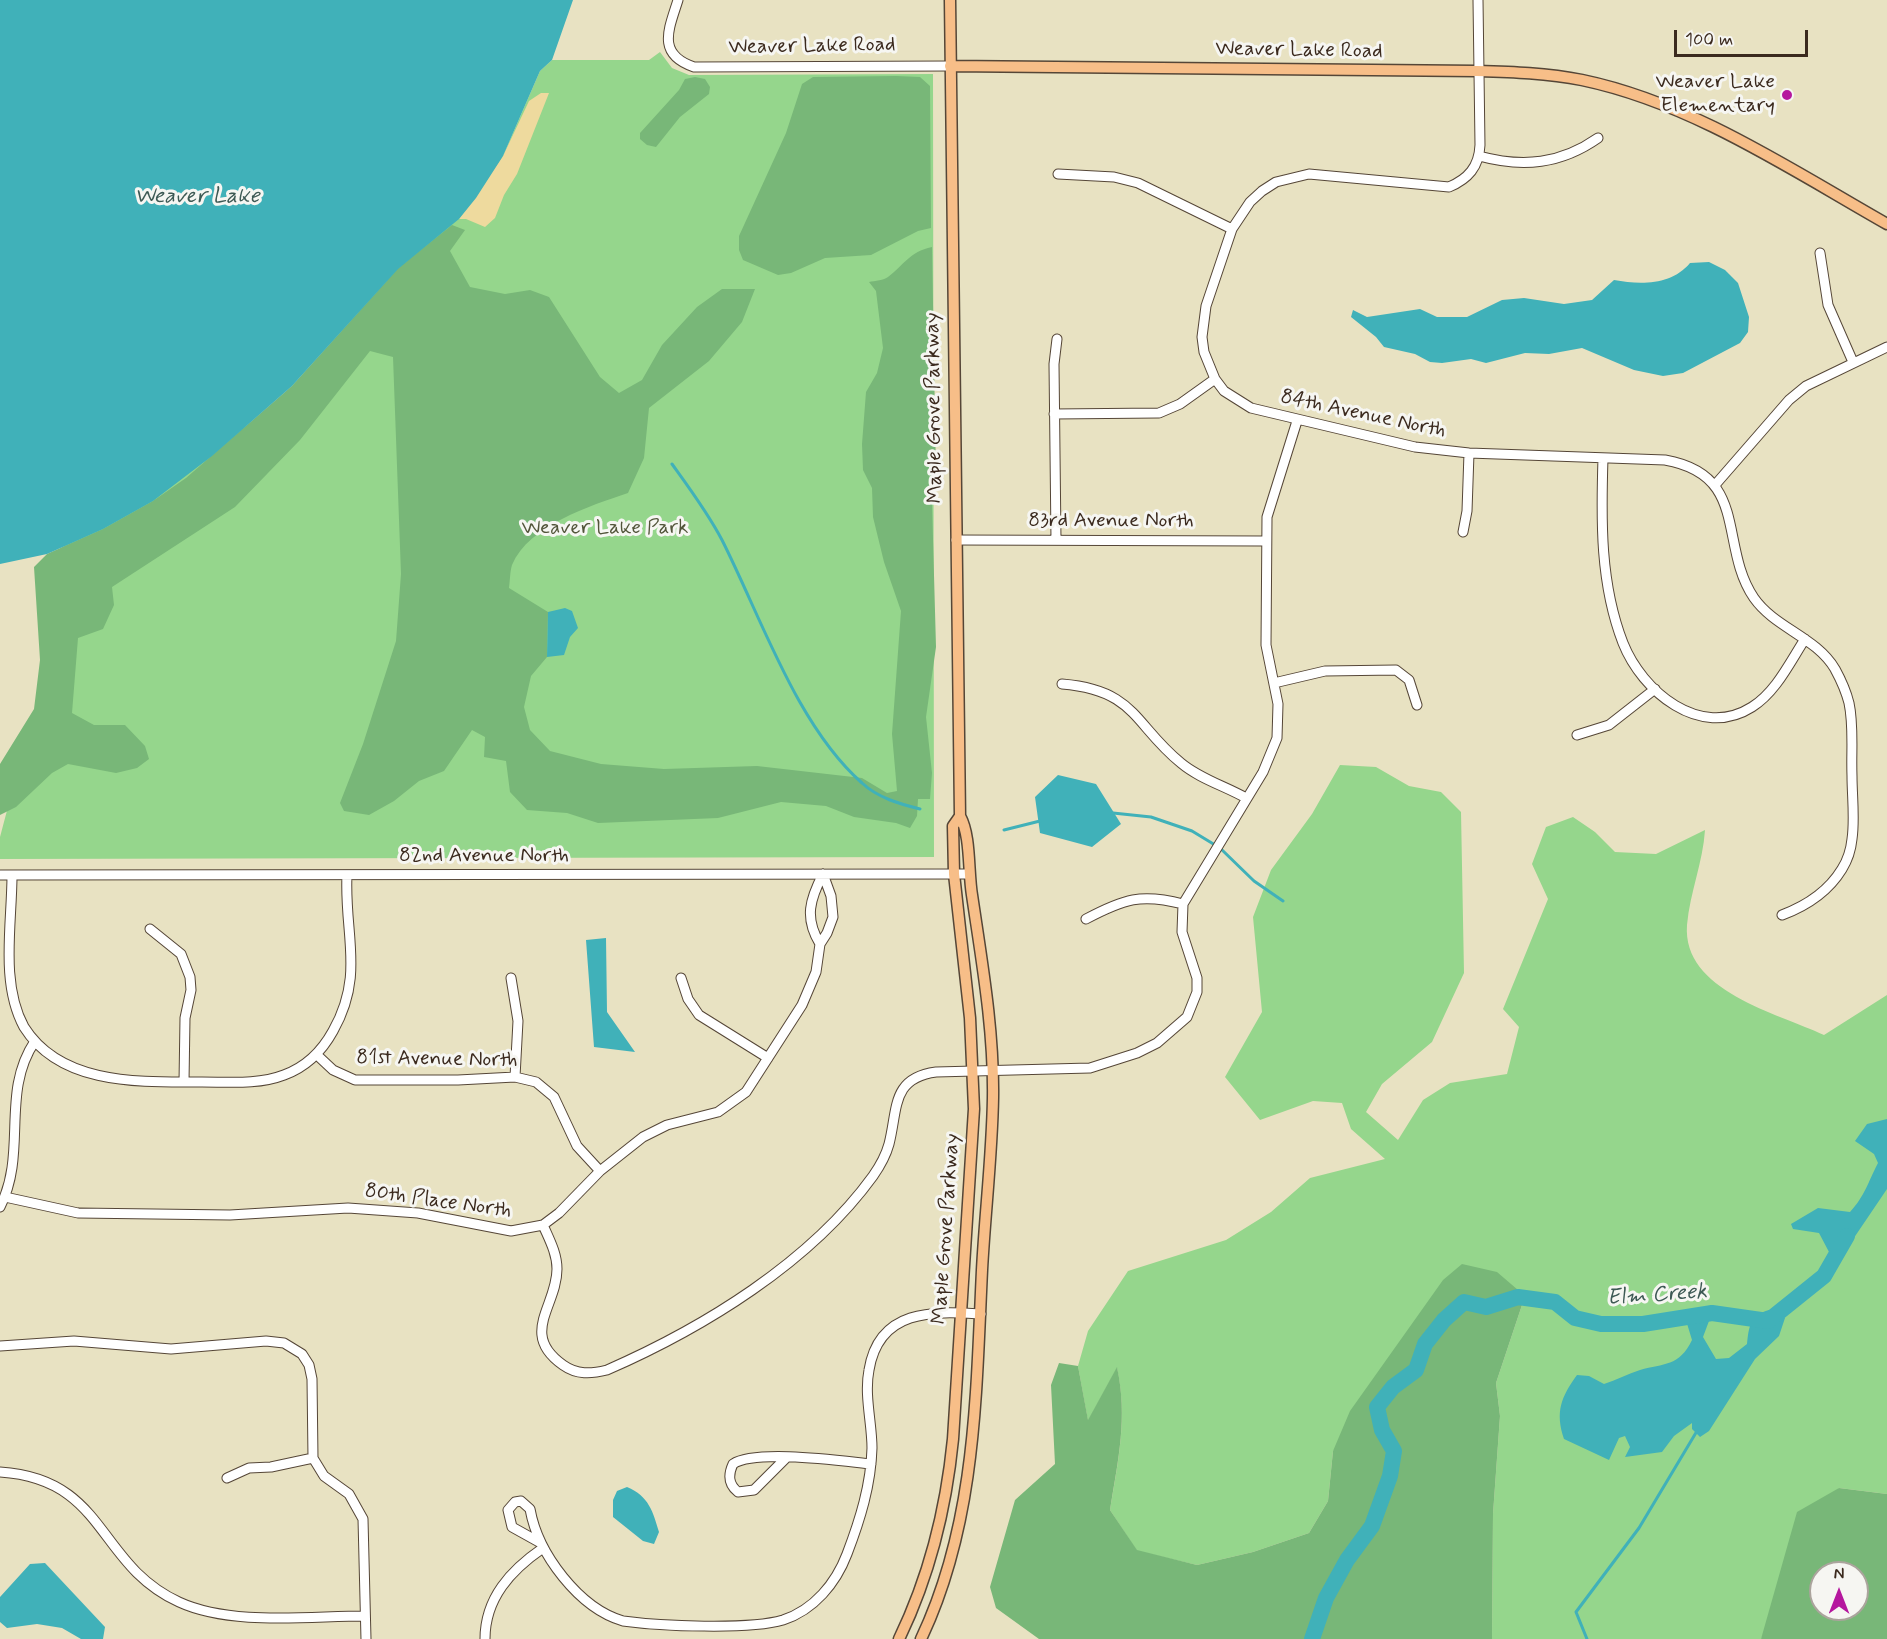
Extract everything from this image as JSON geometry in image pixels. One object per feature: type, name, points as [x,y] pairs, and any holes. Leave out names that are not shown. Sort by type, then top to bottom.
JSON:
[{"type":"main road","name":"Maple Grove Parkway","points":[[921,1639],[939,1599],[964,1502],[972,1441],[992,1124],[992,1071],[984,977],[968,874],[966,827],[960,816],[950,0]]},
{"type":"main road","name":"Weaver Lake Road","points":[[950,66],[1477,71],[1540,74],[1581,80],[1656,101],[1719,130],[1887,224]]},
{"type":"main road","name":"Maple Grove Parkway","points":[[899,1639],[921,1592],[943,1515],[953,1439],[974,1071],[954,874],[953,826],[960,816]]},
{"type":"street","name":"Weaver Lake Road","points":[[678,0],[668,37],[669,48],[678,60],[694,67],[950,66]]},
{"type":"street","points":[[1054,414],[1159,413],[1180,404],[1215,379],[1204,352],[1203,321],[1232,229],[1250,202],[1276,182],[1292,176],[1326,175],[1449,187],[1467,177],[1479,156],[1478,0]]},
{"type":"street","points":[[1479,156],[1520,164],[1541,163],[1563,158],[1598,138]]},
{"type":"street","points":[[1058,174],[1114,177],[1138,183],[1232,229]]},
{"type":"street","points":[[1820,253],[1828,305],[1853,362]]},
{"type":"street","points":[[1056,540],[1054,364],[1057,339]]},
{"type":"street","points":[[1782,915],[1806,906],[1831,882],[1842,869],[1852,841],[1849,703],[1834,667],[1821,651],[1764,610],[1753,597],[1741,570],[1724,499],[1715,486],[1789,400],[1806,386],[1887,347]]},
{"type":"street","name":"84th Avenue North","points":[[1215,379],[1224,391],[1251,408],[1297,421],[1415,447],[1470,453],[1678,462],[1693,467],[1715,486]]},
{"type":"street","points":[[823,874],[831,896],[833,916],[831,925],[820,944],[816,972],[810,989],[757,1079],[733,1104],[718,1112],[667,1125],[653,1132],[600,1171],[559,1213],[543,1225],[555,1255],[557,1268],[556,1281],[542,1322],[547,1350],[561,1364],[579,1373],[593,1374],[607,1370],[692,1330],[770,1277],[840,1213],[882,1163],[889,1146],[897,1098],[907,1084],[927,1073],[1090,1068],[1137,1053],[1176,1028],[1187,1017],[1197,992],[1194,965],[1182,932],[1183,904],[1271,756],[1277,738],[1279,721],[1266,645],[1265,541],[1272,493],[1297,421]]},
{"type":"street","points":[[1463,532],[1467,511],[1470,453]]},
{"type":"street","points":[[1603,458],[1602,538],[1612,602],[1624,644],[1631,659],[1655,689],[1687,713],[1720,718],[1737,714],[1765,697],[1805,639]]},
{"type":"street","name":"83rd Avenue North","points":[[956,540],[1265,541]]},
{"type":"street","points":[[1274,683],[1325,671],[1396,670],[1408,680],[1417,705]]},
{"type":"street","points":[[1062,684],[1089,688],[1117,700],[1133,711],[1180,763],[1246,798]]},
{"type":"street","points":[[1577,735],[1609,725],[1655,689]]},
{"type":"street","points":[[820,944],[810,924],[810,905],[823,874]]},
{"type":"street","name":"82nd Avenue North","points":[[0,875],[968,874]]},
{"type":"street","points":[[12,875],[9,984],[20,1019],[35,1041],[58,1061],[80,1070],[132,1082],[184,1082],[266,1081],[285,1075],[317,1055],[334,1029],[351,986],[347,875]]},
{"type":"street","points":[[1086,919],[1135,898],[1149,897],[1183,904]]},
{"type":"street","points":[[150,928],[181,954],[190,977],[191,990],[185,1018],[184,1082]]},
{"type":"street","points":[[511,978],[518,1021],[515,1077]]},
{"type":"street","points":[[681,978],[688,999],[699,1015],[768,1058]]},
{"type":"street","points":[[0,1207],[5,1197],[8,1181],[10,1079],[20,1058],[35,1041]]},
{"type":"street","name":"81st Avenue North","points":[[317,1055],[333,1070],[355,1080],[458,1080],[515,1077],[536,1082],[554,1097],[577,1146],[600,1171]]},
{"type":"street","name":"80th Place North","points":[[5,1197],[45,1208],[88,1214],[230,1215],[348,1208],[418,1213],[511,1231],[543,1225]]},
{"type":"street","points":[[485,1639],[488,1617],[502,1584],[541,1545],[587,1602],[604,1614],[623,1621],[768,1624],[792,1616],[815,1601],[828,1589],[845,1560],[864,1506],[871,1464],[869,1371],[880,1343],[901,1322],[917,1314],[932,1312],[981,1314]]},
{"type":"street","points":[[0,1346],[66,1341],[171,1349],[266,1341],[284,1343],[306,1359],[312,1379],[313,1458],[324,1476],[349,1494],[363,1519],[366,1639]]},
{"type":"street","points":[[227,1478],[249,1468],[271,1467],[313,1458]]},
{"type":"street","points":[[786,1458],[754,1490],[738,1492],[732,1487],[729,1472],[733,1464],[740,1459],[786,1458],[871,1464]]},
{"type":"street","points":[[0,1472],[35,1477],[64,1490],[97,1520],[118,1554],[131,1569],[156,1589],[186,1605],[232,1615],[365,1616]]},
{"type":"green space","name":"Weaver Lake Park","points":[[660,52],[672,68],[689,75],[933,74],[934,857],[0,859],[0,837],[9,803],[44,737],[61,548],[255,420],[292,386],[503,156],[540,71],[552,60],[649,60]]},
{"type":"green space","points":[[695,77],[705,79],[710,87],[709,94],[680,117],[656,147],[647,145],[640,139],[640,133],[679,90],[685,79]]},
{"type":"green space","points":[[813,77],[920,77],[930,86],[931,228],[918,231],[871,255],[825,258],[791,273],[778,275],[743,260],[739,250],[739,236],[786,133],[802,84]]},
{"type":"green space","points":[[452,225],[465,230],[450,251],[470,287],[505,294],[530,290],[549,297],[600,377],[619,393],[642,380],[662,345],[697,307],[722,289],[755,289],[742,322],[709,361],[649,408],[644,458],[628,493],[579,511],[546,528],[520,551],[512,565],[509,588],[548,612],[547,657],[531,676],[524,707],[530,730],[550,751],[601,764],[664,769],[757,766],[862,778],[887,793],[897,791],[892,734],[901,611],[884,562],[873,517],[872,488],[863,470],[862,444],[866,392],[877,373],[883,348],[876,291],[869,282],[886,278],[912,256],[932,247],[936,475],[932,503],[936,647],[926,717],[932,773],[930,799],[918,799],[917,816],[910,828],[896,823],[854,817],[826,806],[781,802],[718,818],[598,823],[567,813],[527,810],[510,792],[506,761],[484,757],[485,737],[472,730],[444,771],[419,781],[394,801],[369,815],[344,811],[340,803],[363,744],[396,641],[401,574],[393,357],[370,351],[300,440],[235,507],[112,587],[114,605],[103,629],[78,638],[72,713],[94,725],[125,725],[145,746],[149,759],[137,768],[116,773],[68,764],[52,773],[16,807],[0,815],[0,764],[34,709],[40,660],[34,567],[47,554],[103,529],[153,501],[186,478],[292,386],[398,268]]},
{"type":"green space","points":[[1340,765],[1376,767],[1409,786],[1441,792],[1461,812],[1464,973],[1432,1042],[1382,1084],[1366,1112],[1398,1140],[1423,1100],[1450,1083],[1507,1074],[1519,1027],[1503,1009],[1548,899],[1532,864],[1546,827],[1573,817],[1595,832],[1615,852],[1656,854],[1705,830],[1687,925],[1690,948],[1700,967],[1716,983],[1736,996],[1824,1035],[1887,995],[1887,1494],[1839,1488],[1761,1639],[1492,1639],[1493,1514],[1500,1416],[1496,1383],[1525,1296],[1333,1451],[1328,1501],[1309,1533],[1253,1552],[1197,1565],[1137,1551],[1110,1510],[1122,1422],[1117,1368],[1088,1421],[1078,1366],[1088,1331],[1128,1271],[1226,1240],[1271,1212],[1310,1178],[1385,1159],[1351,1129],[1342,1103],[1313,1101],[1260,1120],[1225,1077],[1262,1012],[1253,917],[1271,870],[1312,814]]},
{"type":"green space","points":[[1462,1264],[1497,1272],[1525,1296],[1496,1383],[1500,1416],[1493,1514],[1492,1639],[1039,1639],[996,1608],[990,1587],[1015,1500],[1055,1464],[1051,1385],[1059,1363],[1078,1366],[1088,1420],[1117,1367],[1122,1421],[1110,1510],[1137,1550],[1197,1565],[1253,1552],[1309,1533],[1328,1501],[1333,1451],[1350,1411],[1443,1280]]},
{"type":"green space","points":[[1839,1488],[1887,1494],[1887,1639],[1761,1639],[1797,1512]]},
{"type":"sand","points":[[541,93],[549,93],[517,174],[504,195],[495,218],[485,227],[466,219],[459,219],[503,156],[529,101]]},
{"type":"water","name":"Weaver Lake","points":[[0,0],[573,0],[552,60],[540,71],[503,156],[476,198],[459,219],[398,269],[292,386],[212,456],[153,501],[103,529],[47,554],[0,564]]},
{"type":"water","points":[[1709,262],[1725,270],[1738,283],[1749,317],[1748,332],[1740,343],[1683,373],[1663,376],[1634,370],[1582,348],[1549,354],[1525,353],[1486,363],[1471,359],[1442,363],[1430,362],[1415,354],[1384,347],[1376,337],[1351,317],[1353,310],[1367,317],[1420,309],[1437,317],[1467,317],[1502,300],[1524,298],[1564,304],[1592,300],[1614,280],[1635,283],[1655,282],[1674,276],[1690,263]]},
{"type":"water","points":[[565,608],[572,611],[578,628],[570,637],[564,655],[547,657],[548,612]]},
{"type":"water","points":[[1058,775],[1096,784],[1121,824],[1092,847],[1040,833],[1035,797]]},
{"type":"water","points":[[606,938],[607,1012],[635,1052],[594,1047],[586,940]]},
{"type":"water","points":[[1887,1119],[1887,1189],[1841,1257],[1829,1252],[1819,1233],[1793,1229],[1791,1224],[1818,1208],[1850,1212],[1863,1194],[1878,1163],[1874,1154],[1855,1141],[1867,1124]]},
{"type":"water","points":[[1769,1310],[1785,1318],[1779,1336],[1755,1359],[1709,1431],[1700,1437],[1692,1429],[1692,1423],[1674,1436],[1662,1452],[1625,1457],[1630,1447],[1625,1436],[1619,1438],[1609,1460],[1564,1439],[1560,1421],[1561,1405],[1577,1375],[1589,1376],[1604,1384],[1640,1370],[1676,1360],[1692,1340],[1685,1317],[1712,1313],[1703,1337],[1716,1359],[1729,1358],[1747,1344],[1754,1318]]},
{"type":"water","points":[[627,1487],[640,1495],[652,1511],[659,1532],[654,1544],[643,1541],[613,1517],[613,1500],[617,1491]]},
{"type":"water","points":[[45,1563],[105,1627],[103,1639],[81,1639],[62,1628],[37,1624],[7,1628],[0,1622],[0,1597],[30,1564]]},
{"type":"waterway","points":[[672,464],[717,530],[782,669],[818,732],[839,759],[868,788],[889,800],[920,809]]},
{"type":"waterway","points":[[1113,813],[1151,817],[1192,831],[1220,848],[1254,881],[1283,901]]},
{"type":"waterway","points":[[1004,830],[1040,821]]},
{"type":"waterway","name":"Elm Creek","points":[[1312,1639],[1326,1598],[1347,1560],[1372,1526],[1390,1476],[1394,1451],[1382,1430],[1377,1407],[1393,1387],[1416,1370],[1425,1344],[1444,1320],[1464,1302],[1486,1307],[1518,1297],[1555,1302],[1575,1318],[1601,1324],[1643,1324],[1712,1313],[1768,1321],[1824,1276],[1847,1236]]},
{"type":"waterway","points":[[1587,1639],[1576,1612],[1639,1528],[1697,1431]]},
{"type":"place","name":"Weaver Lake Elementary","points":[[1787,95]]}]
